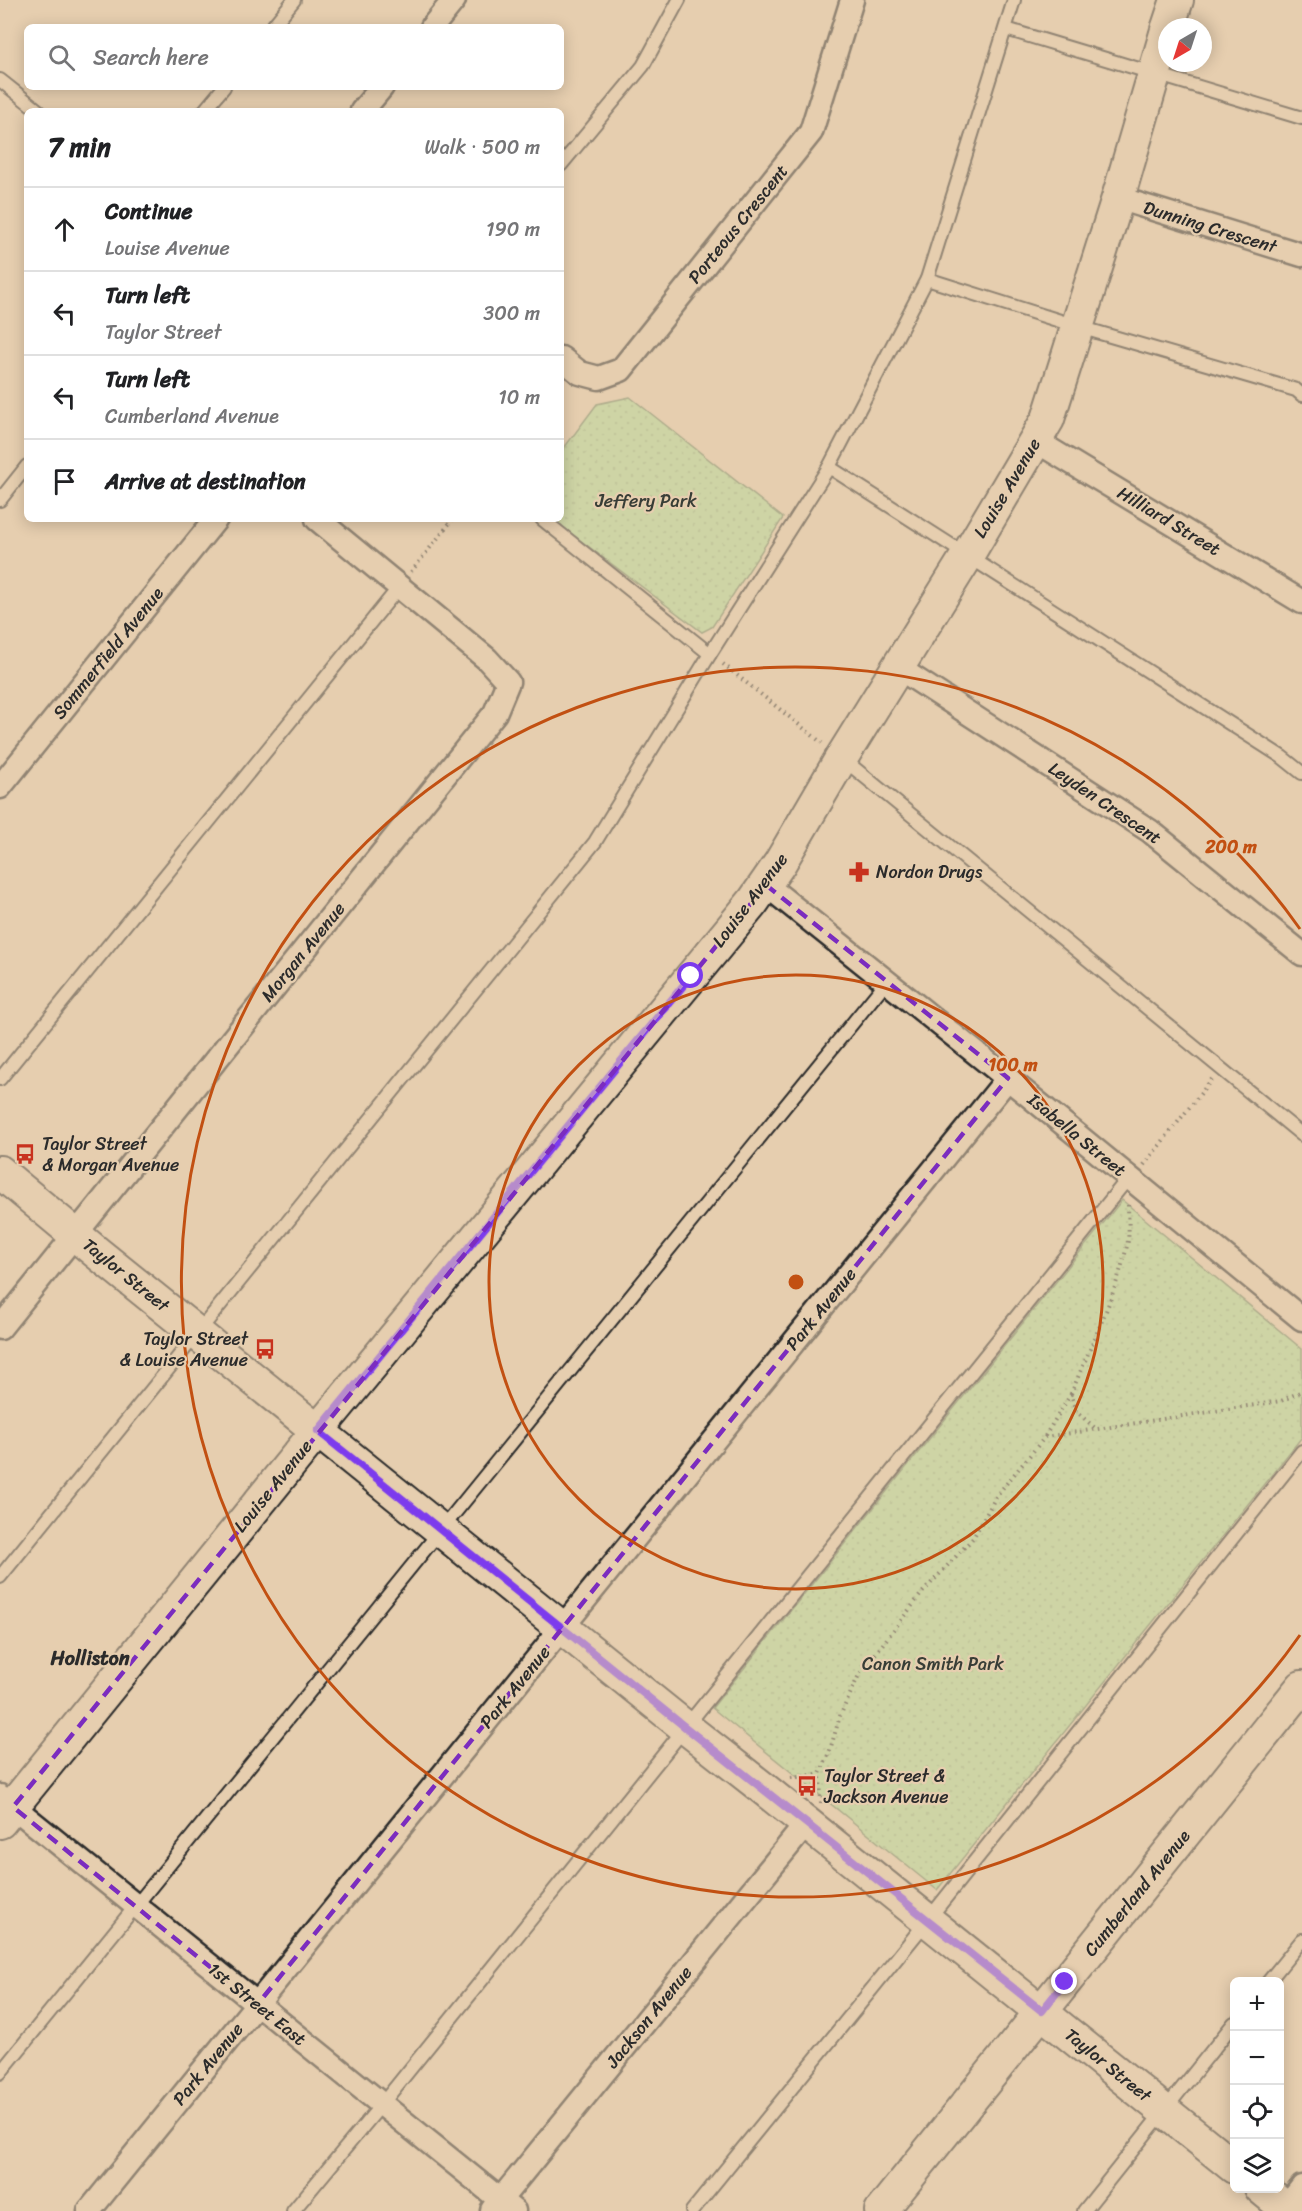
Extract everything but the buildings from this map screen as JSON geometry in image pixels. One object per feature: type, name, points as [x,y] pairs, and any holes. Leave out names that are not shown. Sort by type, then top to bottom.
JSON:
[{"type":"street","points":[[434,24],[454,0]]},
{"type":"street","name":"Porteous Crescent","points":[[564,360],[580,373],[599,378],[621,370],[811,132],[852,0]]},
{"type":"street","name":"Louise Avenue","points":[[1171,18],[1177,0]]},
{"type":"street","name":"Louise Avenue","points":[[4,1808],[318,1431],[766,885],[833,751],[897,667],[967,556],[1048,419],[1118,198],[1158,60]]},
{"type":"street","points":[[364,108],[380,90]]},
{"type":"street","name":"Dunning Crescent","points":[[1118,198],[1302,255]]},
{"type":"street","name":"Hilliard Street","points":[[1036,441],[1302,602]]},
{"type":"street","name":"Sommerfield Avenue","points":[[0,787],[214,522]]},
{"type":"street","points":[[321,522],[406,579]]},
{"type":"street","name":"Morgan Avenue","points":[[0,1328],[495,713],[508,682],[406,579]]},
{"type":"street","name":"Leyden Crescent","points":[[897,667],[1150,831],[1302,954]]},
{"type":"street","name":"Isabella Street","points":[[766,885],[1131,1177],[1302,1319]]},
{"type":"street","name":"Park Avenue","points":[[89,2211],[1008,1078]]},
{"type":"street","name":"Taylor Street","points":[[0,1172],[685,1727],[817,1816],[927,1921],[1230,2164]]},
{"type":"street","name":"Cumberland Avenue","points":[[881,2211],[1302,1687]]},
{"type":"street","name":"1st Street East","points":[[4,1808],[137,1906],[256,2005],[382,2104],[502,2207]]},
{"type":"street","name":"Jackson Avenue","points":[[502,2207],[817,1816]]},
{"type":"lane","points":[[274,24],[294,0]]},
{"type":"lane","points":[[564,161],[643,66],[679,0]]},
{"type":"lane","points":[[0,1577],[595,842],[710,654],[829,467],[927,279],[1014,0]]},
{"type":"lane","points":[[1006,29],[1302,118]]},
{"type":"lane","points":[[0,80],[35,108]]},
{"type":"lane","points":[[206,108],[222,90]]},
{"type":"lane","points":[[927,279],[1076,326],[1296,390],[1302,395]]},
{"type":"lane","points":[[829,467],[1282,757],[1302,773]]},
{"type":"lane","points":[[0,500],[24,470]]},
{"type":"lane","points":[[546,522],[710,654]]},
{"type":"lane","points":[[0,1079],[406,579]]},
{"type":"lane","points":[[833,751],[1302,1135]]},
{"type":"lane","points":[[0,2073],[886,982]]},
{"type":"lane","points":[[293,2211],[1131,1177]]},
{"type":"lane","points":[[692,2211],[1302,1451]]},
{"type":"lane","points":[[1272,1977],[1302,1940]]},
{"type":"lane","points":[[1084,2211],[1230,2028]]},
{"type":"path","points":[[406,579],[451,522]]},
{"type":"path","points":[[710,654],[833,751]]},
{"type":"path","points":[[817,1816],[821,1804],[820,1774],[840,1716],[858,1675],[922,1593],[973,1538],[998,1496],[1045,1437],[1071,1394],[1106,1310],[1127,1243],[1131,1177],[1220,1070]]},
{"type":"path","points":[[1045,1437],[1281,1401],[1302,1391]]},
{"type":"path","points":[[1071,1394],[1076,1411],[1096,1429]]},
{"type":"path","points":[[789,1778],[820,1774]]},
{"type":"highlighted area","points":[[766,885],[1008,1078],[257,2005],[13,1807]]},
{"type":"green space","name":"Jeffery Park","points":[[630,397],[783,518],[712,627],[702,632],[556,522],[564,522],[564,448],[597,404]]},
{"type":"green space","name":"Canon Smith Park","points":[[1122,1200],[1302,1349],[1302,1437],[937,1890],[712,1708]]},
{"type":"place","name":"Nordon Drugs","points":[[859,872]]},
{"type":"place","name":"Taylor Street & Morgan Avenue","points":[[25,1154]]},
{"type":"place","name":"Taylor Street & Louise Avenue","points":[[265,1349]]},
{"type":"place","name":"Taylor Street & Jackson Avenue","points":[[807,1786]]},
{"type":"district","name":"Holliston","points":[[90,1658]]},
{"type":"route","points":[[691,976],[318,1431],[1042,2011],[1065,1982]]}]
